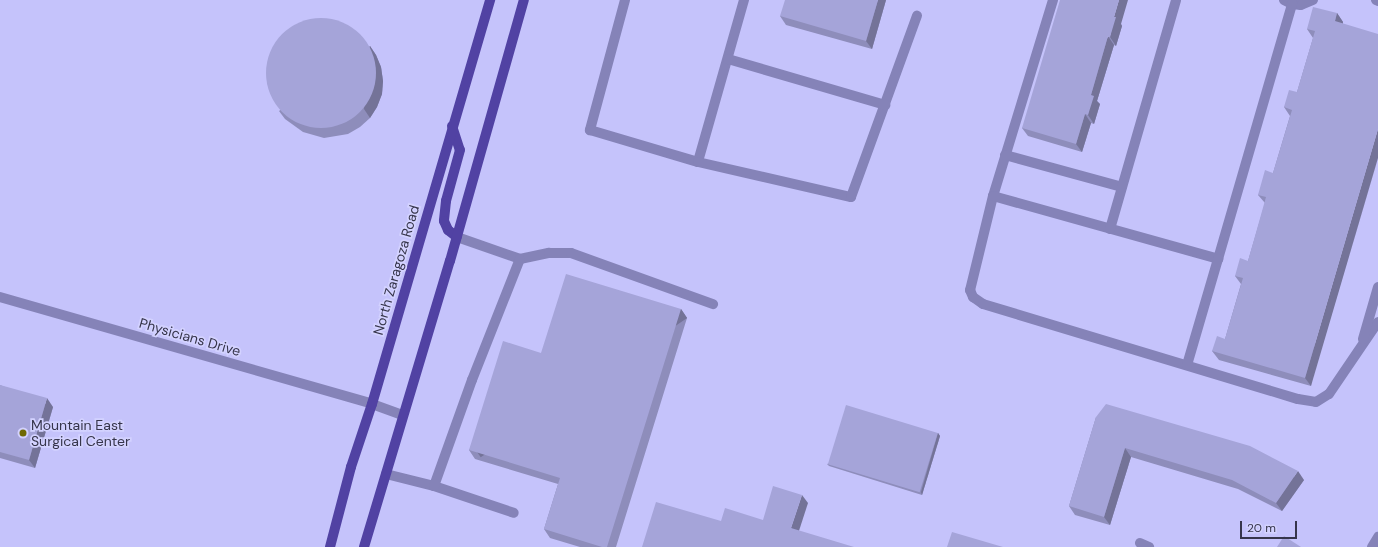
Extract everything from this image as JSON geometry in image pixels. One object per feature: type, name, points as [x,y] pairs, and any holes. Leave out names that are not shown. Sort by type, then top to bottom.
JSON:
[{"type":"main road","name":"North Zaragoza Road","points":[[330,547],[351,467],[372,404],[490,0]]},
{"type":"main road","points":[[364,547],[457,237],[524,0]]},
{"type":"main road","points":[[452,126],[460,150],[446,201],[444,222],[448,230],[457,237]]},
{"type":"street","points":[[625,0],[590,130],[698,162],[851,197],[917,16]]},
{"type":"street","points":[[698,162],[744,0]]},
{"type":"street","points":[[1053,0],[993,196],[970,290],[973,297],[983,304],[1298,399],[1316,402],[1329,394],[1378,322]]},
{"type":"street","points":[[1110,229],[1176,0]]},
{"type":"street","points":[[1187,365],[1218,259],[1288,2],[1301,5],[1313,0]]},
{"type":"street","points":[[728,59],[885,105]]},
{"type":"street","points":[[1005,155],[1122,187]]},
{"type":"street","points":[[993,196],[1218,259]]},
{"type":"street","points":[[457,237],[520,258],[549,253],[571,253],[713,304]]},
{"type":"street","points":[[434,486],[472,380],[520,258]]},
{"type":"street","points":[[1360,348],[1378,287]]},
{"type":"street","name":"Physicians Drive","points":[[0,297],[372,404],[403,415]]},
{"type":"street","points":[[386,474],[434,486],[514,513]]},
{"type":"street","points":[[1372,547],[1378,537]]},
{"type":"building","points":[[785,0],[878,0],[866,41],[780,16]]},
{"type":"building","points":[[1060,0],[1119,0],[1114,17],[1116,17],[1110,37],[1108,36],[1091,95],[1094,96],[1088,115],[1085,114],[1076,144],[1022,128]]},
{"type":"building","points":[[1313,7],[1337,13],[1335,21],[1378,34],[1378,129],[1305,378],[1212,351],[1217,336],[1225,339],[1243,278],[1235,276],[1240,258],[1248,261],[1266,197],[1258,195],[1265,170],[1273,173],[1292,110],[1284,107],[1289,90],[1297,92],[1315,31],[1307,29]]},
{"type":"building","points":[[321,18],[342,22],[352,27],[360,34],[367,42],[372,52],[376,73],[372,94],[367,104],[360,112],[352,119],[342,124],[321,128],[300,124],[290,119],[282,112],[275,104],[270,94],[266,73],[270,52],[275,42],[282,34],[290,27],[300,22]]},
{"type":"building","points":[[566,274],[681,309],[607,547],[602,547],[544,529],[560,478],[469,450],[503,341],[541,353]]},
{"type":"building","name":"Mountain East Surgical Center","points":[[0,385],[47,398],[29,460],[0,452]]},
{"type":"building","points":[[1106,404],[1250,446],[1298,471],[1276,503],[1232,480],[1125,448],[1104,517],[1069,506],[1096,417]]},
{"type":"building","points":[[846,405],[938,433],[920,492],[828,464]]},
{"type":"building","points":[[773,486],[802,495],[791,528],[854,547],[642,547],[656,502],[721,521],[725,508],[763,520]]},
{"type":"building","points":[[952,532],[1003,547],[947,547]]},
{"type":"building","points":[[1284,536],[1301,547],[1277,547]]},
{"type":"place","name":"Mountain East Surgical Center","points":[[23,433]]}]
